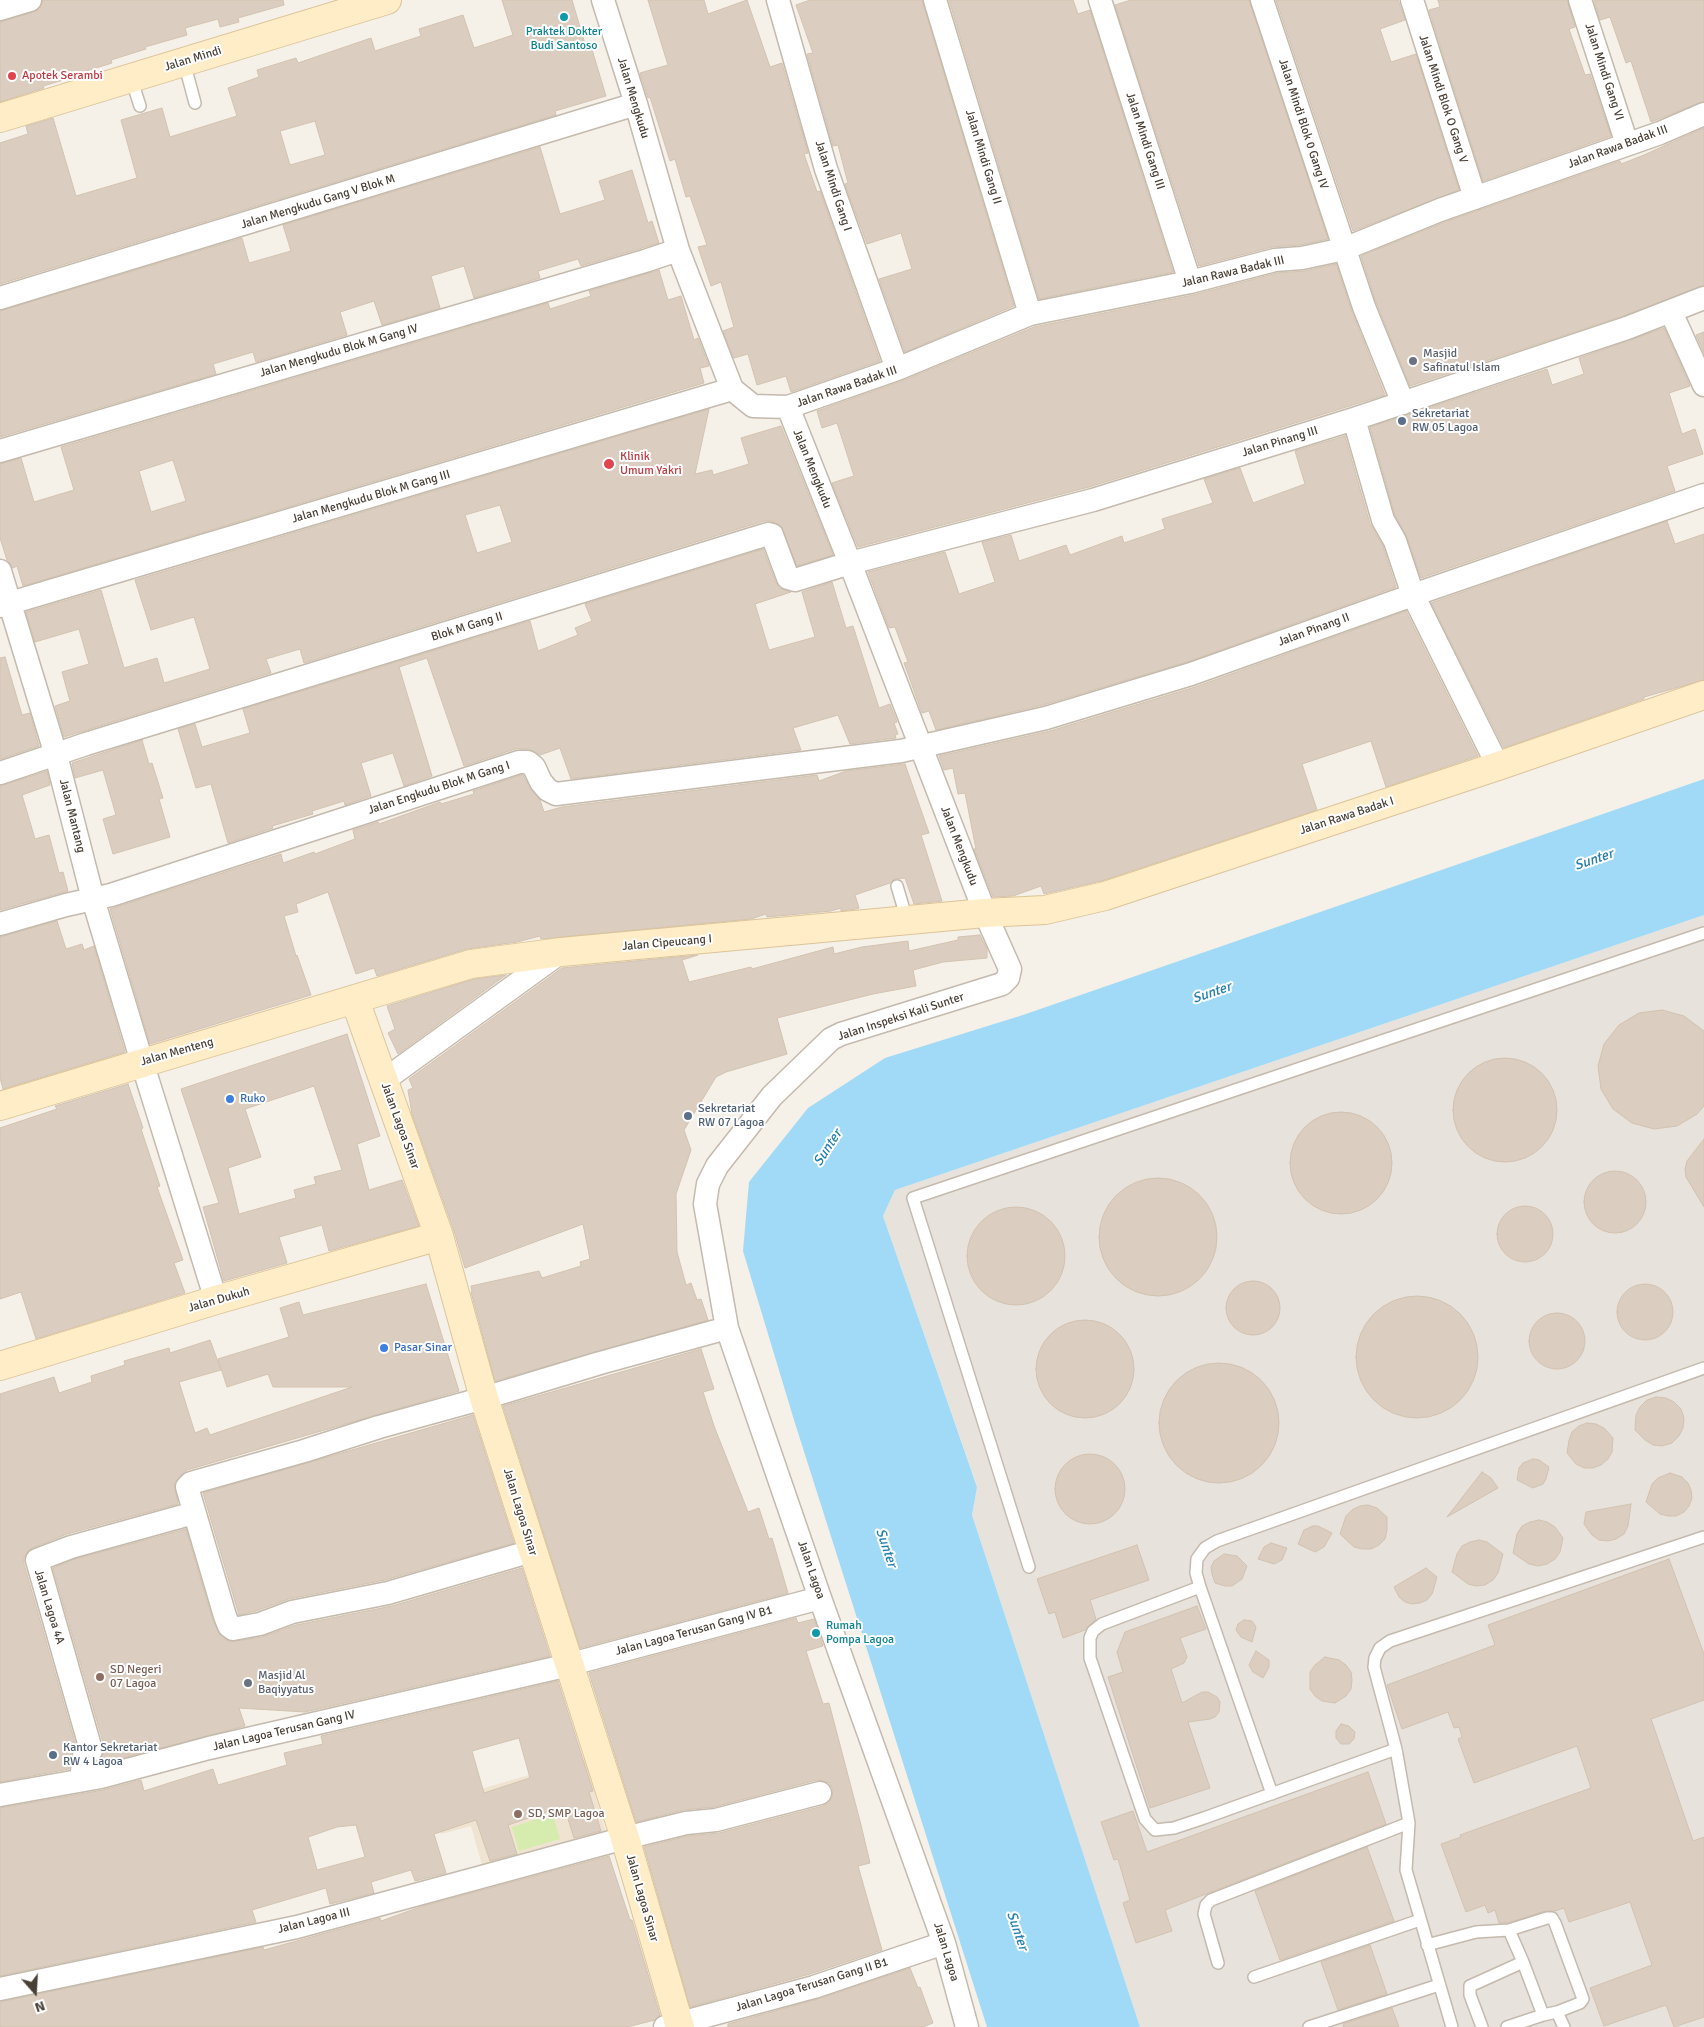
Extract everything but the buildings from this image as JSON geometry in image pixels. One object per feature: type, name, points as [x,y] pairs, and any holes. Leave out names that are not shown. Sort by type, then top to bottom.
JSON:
[{"type":"street","points":[[0,9],[30,0]]},
{"type":"street","name":"Jalan Mindi","points":[[0,118],[387,0]]},
{"type":"street","name":"Jalan Mengkudu","points":[[603,0],[636,104],[678,250],[732,389],[753,406],[788,407],[850,563],[910,748],[1010,969]]},
{"type":"street","name":"Jalan Mindi Gang I","points":[[778,0],[826,169],[897,369]]},
{"type":"street","name":"Jalan Mindi Gang II","points":[[935,0],[1030,314]]},
{"type":"street","name":"Jalan Mindi Gang III","points":[[1100,0],[1190,282]]},
{"type":"street","name":"Jalan Mindi Blok 0 Gang IV","points":[[1262,0],[1364,307],[1403,402]]},
{"type":"street","name":"Jalan Mindi Blok O Gang V","points":[[1412,0],[1475,198]]},
{"type":"street","name":"Jalan Mindi Gang VI","points":[[1580,0],[1627,144]]},
{"type":"street","name":"Jalan Mengkudu Gang V Blok M","points":[[0,298],[636,104]]},
{"type":"street","name":"Jalan Rawa Badak III","points":[[788,407],[897,369],[1030,314],[1190,282],[1276,260],[1302,258],[1344,249],[1475,198],[1627,144],[1704,114]]},
{"type":"street","name":"Jalan Mengkudu Blok M Gang IV","points":[[0,451],[626,267],[678,250]]},
{"type":"street","name":"Jalan Pinang III","points":[[850,563],[1093,500],[1354,419],[1627,328],[1704,298]]},
{"type":"street","points":[[1671,312],[1704,386]]},
{"type":"street","name":"Jalan Mengkudu Blok M Gang III","points":[[4,604],[732,389]]},
{"type":"street","points":[[1354,419],[1383,520],[1395,540],[1413,594],[1498,766]]},
{"type":"street","name":"Jalan Pinang II","points":[[910,748],[1046,718],[1192,674],[1413,594],[1704,495]]},
{"type":"street","name":"Blok M Gang II","points":[[56,755],[768,534],[772,535],[788,578],[796,580],[850,563]]},
{"type":"street","name":"Jalan Mantang","points":[[0,571],[4,604],[56,755],[93,899],[216,1300]]},
{"type":"street","name":"Jalan Rawa Badak I","points":[[985,914],[1045,910],[1105,896],[1498,766],[1704,695]]},
{"type":"street","name":"Jalan Engkudu Blok M Gang I","points":[[0,924],[121,892],[519,762],[528,762],[534,767],[541,782],[548,790],[556,794],[910,748]]},
{"type":"street","points":[[0,773],[56,755]]},
{"type":"street","name":"Jalan Cipeucang I","points":[[355,1000],[448,969],[471,964],[561,952],[985,914]]},
{"type":"street","points":[[383,1081],[561,952]]},
{"type":"street","name":"Jalan Inspeksi Kali Sunter","points":[[717,1166],[772,1096],[832,1039],[841,1034],[1002,984],[1008,978],[1010,969]]},
{"type":"street","name":"Jalan Menteng","points":[[0,1106],[142,1062],[355,1000]]},
{"type":"street","name":"Jalan Lagoa Sinar","points":[[355,1000],[439,1236],[484,1398],[625,1838],[675,2026]]},
{"type":"street","name":"Jalan Lagoa","points":[[717,1166],[708,1184],[704,1204],[727,1328],[820,1598],[944,1942],[967,2027]]},
{"type":"street","name":"Jalan Dukuh","points":[[0,1366],[216,1300],[439,1236]]},
{"type":"street","points":[[532,1551],[388,1593],[292,1612],[260,1624],[234,1629],[229,1626],[225,1616],[187,1487],[191,1483],[379,1427],[727,1328]]},
{"type":"street","name":"Jalan Lagoa 4A","points":[[81,1779],[84,1756],[91,1750],[36,1560],[71,1547],[194,1513]]},
{"type":"street","name":"Jalan Lagoa Terusan Gang IV B1","points":[[568,1664],[820,1598]]},
{"type":"street","name":"Jalan Lagoa Terusan Gang IV","points":[[0,1795],[81,1779],[101,1777],[208,1748],[568,1664]]},
{"type":"street","name":"Jalan Lagoa III","points":[[0,1989],[297,1926],[625,1838],[686,1824],[716,1820],[820,1793]]},
{"type":"street","name":"Jalan Lagoa Terusan Gang II B1","points":[[675,2026],[814,1987],[944,1942]]},
{"type":"lane","points":[[184,62],[195,103]]},
{"type":"lane","points":[[131,78],[140,106]]},
{"type":"lane","points":[[897,886],[908,921]]},
{"type":"lane","points":[[1029,1567],[913,1198],[1704,933]]},
{"type":"lane","points":[[1272,1794],[1196,1572],[1197,1559],[1206,1548],[1218,1541],[1704,1368]]},
{"type":"lane","points":[[1452,2027],[1406,1870],[1409,1823],[1396,1749],[1374,1667],[1375,1658],[1380,1648],[1390,1641],[1704,1538]]},
{"type":"lane","points":[[1200,1586],[1102,1624],[1093,1631],[1090,1638],[1090,1658],[1145,1819],[1155,1830],[1174,1828],[1396,1749]]},
{"type":"lane","points":[[1218,1963],[1204,1914],[1206,1905],[1211,1900],[1409,1823]]},
{"type":"lane","points":[[1427,1945],[1476,1932],[1509,1930],[1552,1918],[1583,1999],[1580,2003],[1557,2012],[1507,2027]]},
{"type":"lane","points":[[1254,1977],[1420,1920]]},
{"type":"lane","points":[[1509,1930],[1543,2015]]},
{"type":"lane","points":[[1482,2027],[1470,1995],[1470,1986],[1523,1962]]},
{"type":"lane","points":[[1309,2027],[1439,1985]]},
{"type":"lane","points":[[1557,2012],[1564,2027]]},
{"type":"shaded area","points":[[1704,915],[1704,2027],[1140,2027],[972,1515],[977,1486],[883,1216],[895,1190]]},
{"type":"shaded area","name":"SD, SMP Lagoa","points":[[585,1759],[607,1836],[484,1872],[471,1826],[441,1834],[432,1803]]},
{"type":"green space","points":[[553,1814],[560,1839],[519,1851],[512,1827]]},
{"type":"water","name":"Sunter","points":[[1704,779],[1704,915],[895,1190],[883,1216],[977,1487],[972,1515],[1140,2027],[987,2027],[794,1420],[743,1251],[749,1182],[808,1108],[885,1058],[1023,1015]]},
{"type":"place","name":"Praktek Dokter Budi Santoso","points":[[564,17]]},
{"type":"place","name":"Apotek Serambi","points":[[12,76]]},
{"type":"place","name":"Masjid Safinatul Islam","points":[[1413,361]]},
{"type":"place","name":"Sekretariat RW 05 Lagoa","points":[[1402,421]]},
{"type":"place","name":"Klinik Umum Yakri","points":[[609,464]]},
{"type":"place","name":"Ruko","points":[[230,1099]]},
{"type":"place","name":"Sekretariat RW 07 Lagoa","points":[[688,1116]]},
{"type":"place","name":"Pasar Sinar","points":[[384,1348]]},
{"type":"place","name":"Rumah Pompa Lagoa","points":[[816,1633]]},
{"type":"place","name":"SD Negeri 07 Lagoa","points":[[100,1677]]},
{"type":"place","name":"Masjid Al Baqiyyatus","points":[[248,1683]]},
{"type":"place","name":"Kantor Sekretariat RW 4 Lagoa","points":[[53,1755]]},
{"type":"place","name":"SD, SMP Lagoa","points":[[518,1814]]}]
